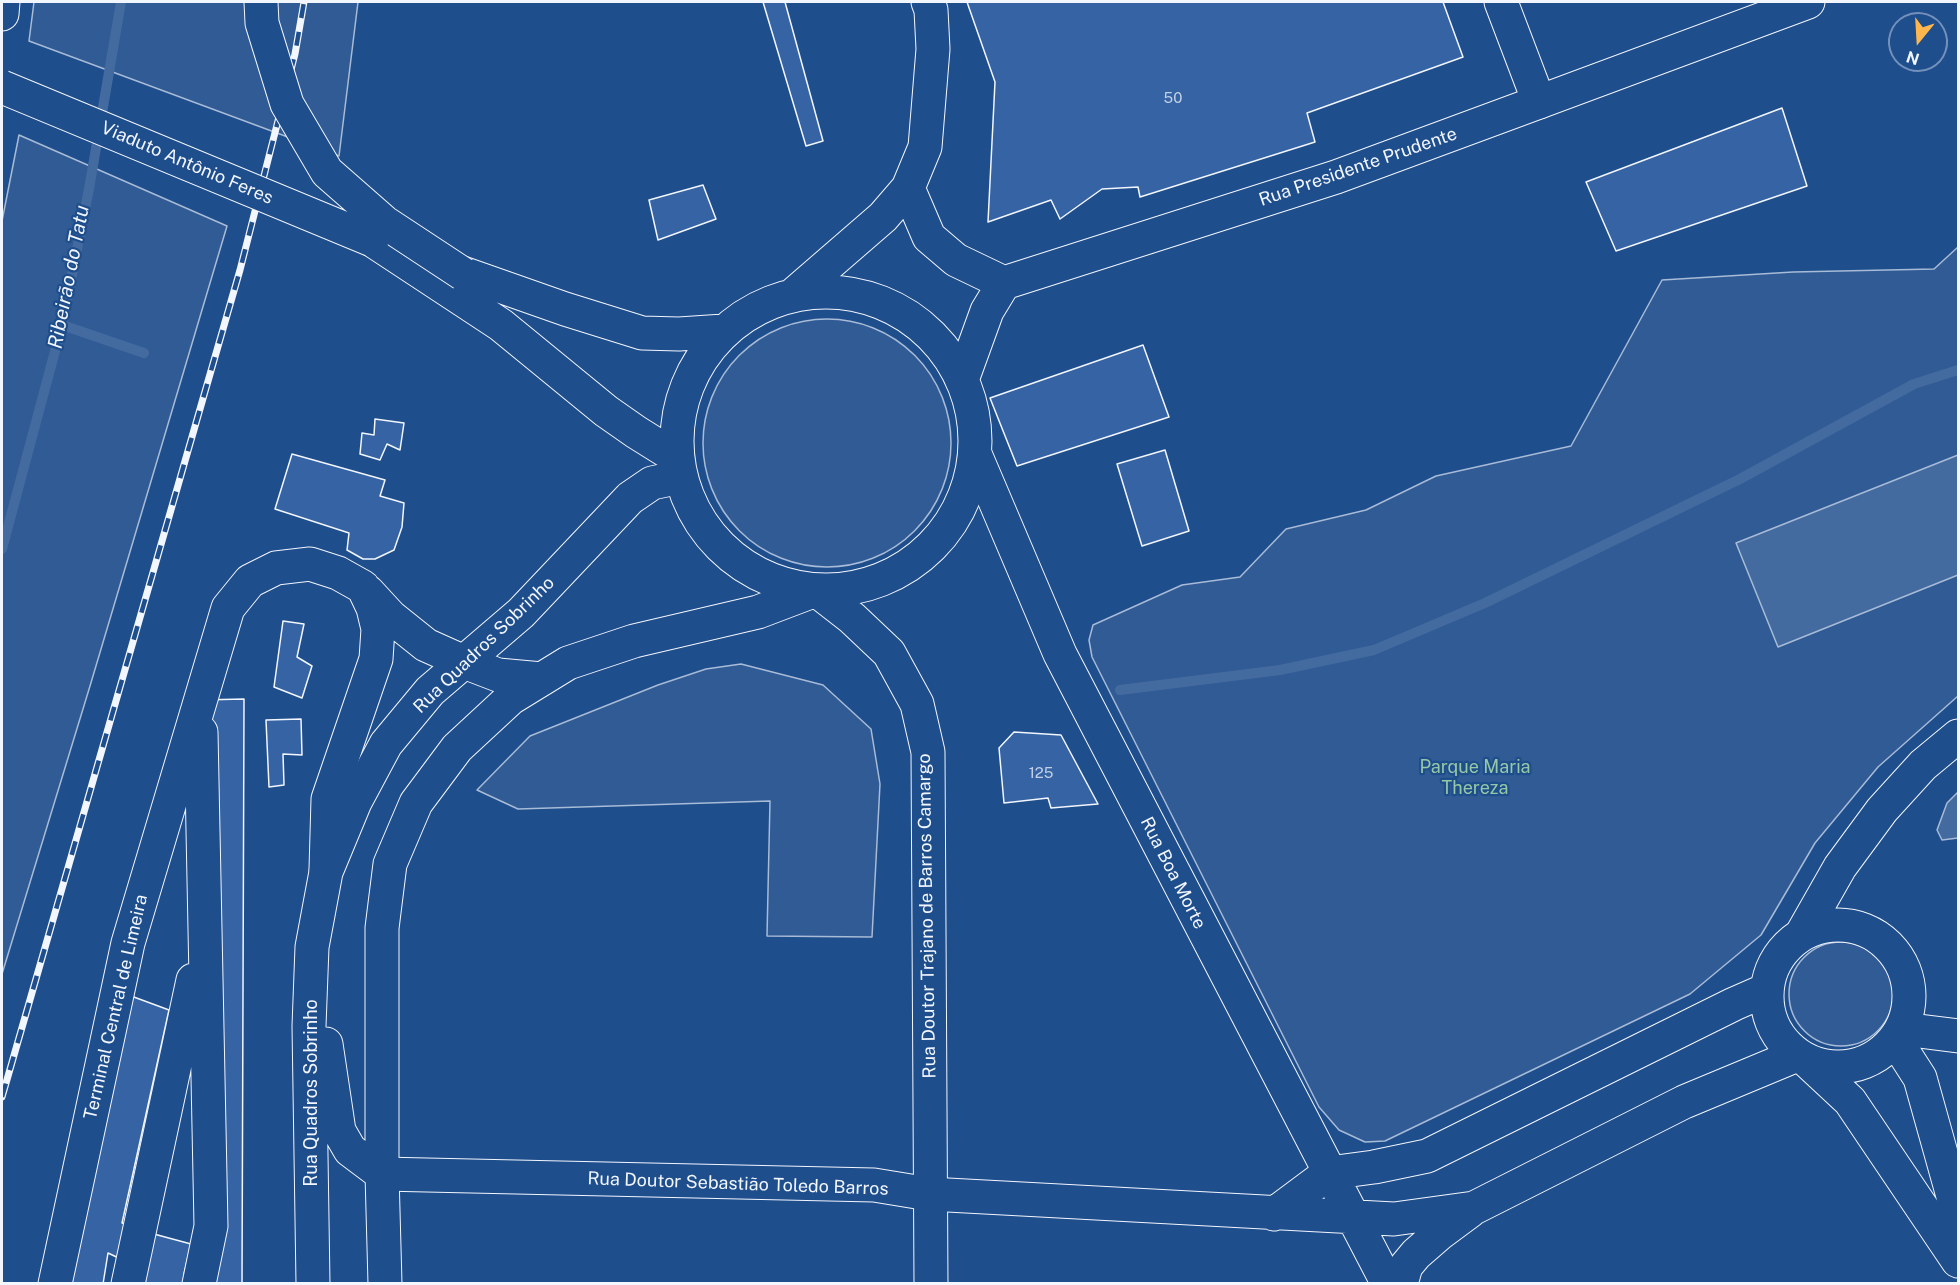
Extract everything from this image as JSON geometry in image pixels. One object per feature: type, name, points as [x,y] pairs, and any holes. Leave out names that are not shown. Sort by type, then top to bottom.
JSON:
[{"type":"main road","points":[[2,14],[3,2]]},
{"type":"main road","name":"Viaduto Antônio Feres","points":[[261,2],[262,23],[286,104],[327,172],[384,222],[463,274]]},
{"type":"main road","points":[[793,295],[883,217],[908,188],[925,147],[933,49],[931,10],[928,2]]},
{"type":"main road","points":[[1501,2],[1539,102]]},
{"type":"main road","name":"Rua Presidente Prudente","points":[[1004,283],[1336,177],[1808,2]]},
{"type":"main road","name":"Viaduto Antônio Feres","points":[[2,87],[372,240],[565,309],[642,333],[679,334],[724,331]]},
{"type":"main road","points":[[908,188],[929,237],[956,260],[1004,283],[987,311],[962,380]]},
{"type":"main road","name":"Viaduto Antônio Feres","points":[[372,240],[501,325],[678,467]]},
{"type":"main road","points":[[385,1284],[382,1174],[382,928],[390,864],[416,803],[457,748],[511,698],[568,663],[634,641],[758,612],[816,590],[854,587],[891,576],[923,555],[949,526],[967,492],[975,454],[973,417],[962,380],[940,345],[910,318],[901,313],[873,300],[833,292],[793,295],[756,309],[724,331],[695,368],[679,410],[678,467],[694,510],[714,540],[741,564],[773,580],[816,590]]},
{"type":"main road","name":"Rua Boa Morte","points":[[975,454],[1060,654],[1388,1284]]},
{"type":"main road","name":"Rua Quadros Sobrinho","points":[[313,1284],[309,1026],[312,947],[326,872],[355,802],[386,744],[430,691],[521,613],[630,498],[678,467]]},
{"type":"main road","name":"Terminal Central de Limeira","points":[[55,1284],[128,943],[228,608],[250,582],[276,568],[310,564],[338,573],[363,586]]},
{"type":"main road","points":[[363,586],[391,617],[426,645],[498,675],[542,679]]},
{"type":"main road","points":[[326,872],[328,799],[376,659],[378,629],[373,608],[363,586]]},
{"type":"main road","name":"Rua Doutor Trajano de Barros Camargo","points":[[816,590],[852,618],[889,653],[917,704],[928,752],[931,1284]]},
{"type":"main road","name":"Terminal Central de Limeira","points":[[199,1284],[210,1226],[201,700]]},
{"type":"main road","points":[[1959,736],[1923,765],[1882,810],[1840,867],[1803,932],[1785,947],[1772,967],[1766,990],[1768,1011],[1775,1031],[1850,1101],[1959,1261]]},
{"type":"main road","name":"Terminal Central de Limeira","points":[[128,1284],[205,924]]},
{"type":"main road","points":[[1401,1284],[1406,1266],[1416,1254],[1474,1208],[1684,1102],[1802,1057],[1830,1067],[1854,1066],[1877,1056],[1899,1034],[1907,1017],[1910,993],[1905,970],[1892,949],[1874,934],[1851,925],[1826,925],[1803,932]]},
{"type":"main road","points":[[312,947],[339,1131],[350,1150],[382,1174]]},
{"type":"main road","points":[[1274,1214],[1329,1173],[1374,1167],[1426,1156],[1766,990]]},
{"type":"main road","points":[[1899,1034],[1959,1036]]},
{"type":"main road","points":[[1899,1034],[1920,1078],[1959,1214]]},
{"type":"main road","name":"Rua Doutor Sebastião Toledo Barros","points":[[382,1174],[874,1185],[929,1194],[1352,1218],[1394,1219],[1474,1208]]},
{"type":"shaded area","points":[[34,2],[358,2],[339,156],[29,41]]},
{"type":"shaded area","points":[[19,135],[227,226],[2,974],[2,221]]},
{"type":"shaded area","name":"Parque Maria Thereza","points":[[1958,247],[1958,696],[1878,767],[1815,843],[1761,935],[1690,994],[1385,1141],[1365,1142],[1339,1130],[1319,1107],[1092,657],[1089,640],[1093,625],[1182,585],[1240,577],[1286,529],[1366,510],[1436,476],[1571,446],[1662,280],[1793,272],[1934,269]]},
{"type":"shaded area","points":[[827,319],[863,325],[885,334],[905,347],[923,365],[936,385],[945,407],[951,443],[945,479],[936,501],[923,521],[905,539],[885,552],[863,561],[827,567],[791,561],[769,552],[749,539],[731,521],[718,501],[709,479],[703,443],[709,407],[718,385],[731,365],[749,347],[769,334],[791,325]]},
{"type":"shaded area","points":[[1958,455],[1958,575],[1778,647],[1736,543]]},
{"type":"shaded area","points":[[741,664],[823,685],[871,729],[880,784],[872,937],[767,936],[770,801],[518,809],[477,790],[530,736],[658,685],[706,669]]},
{"type":"shaded area","points":[[1958,792],[1958,838],[1942,840],[1937,830],[1947,803]]},
{"type":"shaded area","points":[[1841,942],[1861,946],[1878,957],[1889,974],[1893,994],[1889,1014],[1878,1031],[1861,1042],[1841,1046],[1821,1042],[1804,1031],[1793,1014],[1789,994],[1793,974],[1804,957],[1821,946]]},
{"type":"building","points":[[763,2],[785,2],[823,141],[806,146]]},
{"type":"building","points":[[967,2],[1443,2],[1463,57],[1307,113],[1315,142],[1140,197],[1138,187],[1102,189],[1060,219],[1051,200],[988,222],[995,82]]},
{"type":"building","points":[[1782,108],[1807,186],[1616,251],[1586,182]]},
{"type":"building","points":[[703,185],[716,219],[658,240],[649,200]]},
{"type":"building","points":[[1143,345],[1169,417],[1017,466],[990,398]]},
{"type":"building","points":[[375,419],[404,423],[400,450],[387,444],[380,460],[360,454],[362,433],[374,435]]},
{"type":"building","points":[[1165,450],[1189,531],[1142,546],[1117,464]]},
{"type":"building","points":[[292,454],[385,480],[380,496],[404,503],[402,527],[394,550],[375,559],[363,559],[347,550],[349,533],[275,509]]},
{"type":"building","points":[[283,621],[304,624],[297,657],[312,666],[302,698],[274,687]]},
{"type":"building","points":[[244,699],[242,1284],[192,1284],[219,1240],[201,700]]},
{"type":"building","points":[[301,719],[302,755],[283,754],[284,785],[269,787],[266,720]]},
{"type":"building","points":[[1014,732],[1061,735],[1098,804],[1051,808],[1048,798],[1004,803],[999,748]]},
{"type":"building","points":[[123,993],[169,1010],[122,1223],[134,1226],[127,1262],[108,1253],[103,1284],[61,1284]]},
{"type":"building","points":[[139,1230],[191,1244],[184,1274],[193,1277],[192,1284],[128,1284]]},
{"type":"waterway","name":"Ribeirão do Tatu","points":[[2,549],[62,325],[89,189],[121,2]]},
{"type":"waterway","points":[[62,325],[144,353]]},
{"type":"waterway","points":[[1120,690],[1280,670],[1374,650],[1485,603],[1740,479],[1914,384],[1958,370]]},
{"type":"railway","points":[[2,1097],[240,270],[295,54],[304,2]]}]
